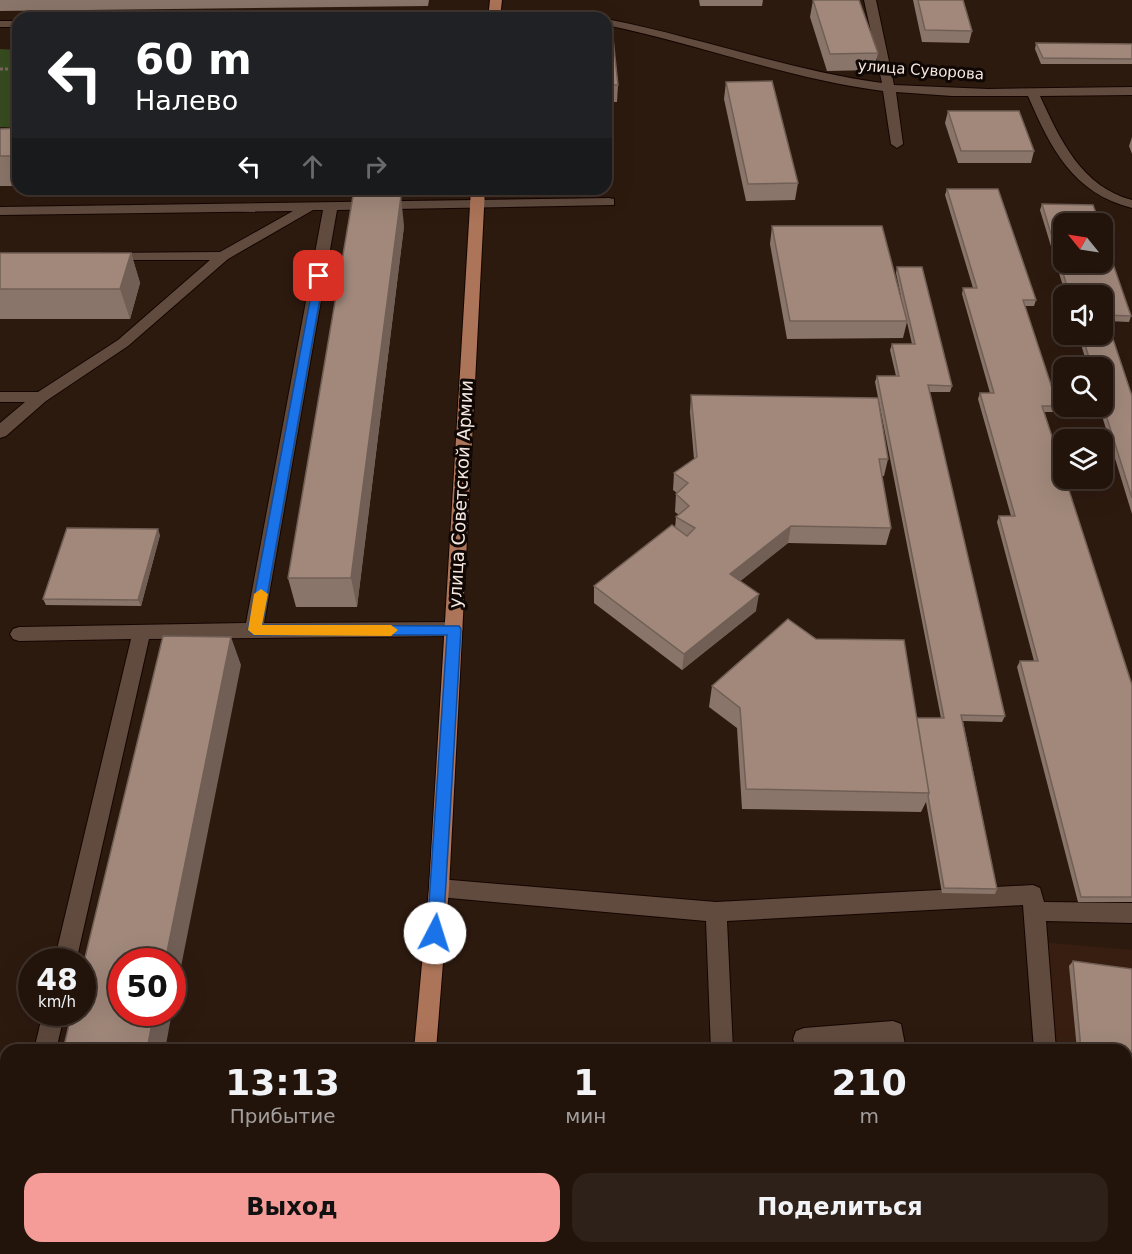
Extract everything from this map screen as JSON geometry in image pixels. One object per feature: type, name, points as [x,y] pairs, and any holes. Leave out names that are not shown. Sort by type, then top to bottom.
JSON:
[{"type":"main road","name":"улица Советской Армии","points":[[425,1044],[439,888],[478,196]]},
{"type":"street","points":[[870,0],[889,88],[897,144]]},
{"type":"street","name":"улица Суворова","points":[[612,23],[687,39],[836,79],[889,88],[963,93],[1132,91]]},
{"type":"street","points":[[1032,91],[1053,141],[1097,192],[1132,204]]},
{"type":"street","points":[[0,211],[310,207],[478,196],[609,202]]},
{"type":"street","points":[[254,630],[331,205]]},
{"type":"street","points":[[0,432],[41,398],[123,343],[223,256],[310,207]]},
{"type":"street","points":[[94,256],[223,256]]},
{"type":"street","points":[[0,397],[41,398]]},
{"type":"street","points":[[19,634],[454,629]]},
{"type":"street","points":[[68,948],[142,632]]},
{"type":"street","points":[[439,888],[716,912],[1033,895],[1045,1044]]},
{"type":"street","points":[[1034,911],[1132,913]]},
{"type":"street","points":[[716,912],[722,1044]]},
{"type":"street","points":[[46,1044],[51,1026]]},
{"type":"street","points":[[804,1039],[893,1032],[894,1044]]},
{"type":"shaded area","points":[[1030,941],[1132,950],[1132,1044],[1044,1044]]},
{"type":"green space","points":[[0,49],[12,50],[12,127],[0,127]]},
{"type":"building","points":[[813,0],[859,0],[878,53],[830,54]]},
{"type":"building","points":[[918,0],[963,0],[972,31],[925,30]]},
{"type":"building","points":[[612,38],[613,38],[618,85],[612,85]]},
{"type":"building","points":[[1036,43],[1132,44],[1132,59],[1043,58]]},
{"type":"building","points":[[772,81],[798,183],[748,184],[726,82]]},
{"type":"building","points":[[948,111],[1019,111],[1034,151],[961,151]]},
{"type":"building","points":[[12,128],[12,156],[0,156],[0,129]]},
{"type":"building","points":[[947,189],[998,189],[1036,300],[1023,300],[1053,391],[1053,406],[1042,406],[1053,440],[1053,489],[1069,489],[1132,685],[1132,897],[1081,897],[1020,661],[1038,661],[999,516],[1015,516],[980,393],[994,393],[963,288],[977,288]]},
{"type":"building","points":[[353,196],[401,196],[351,578],[288,578]]},
{"type":"building","points":[[1042,204],[1093,205],[1096,213],[1053,213],[1053,240]]},
{"type":"building","points":[[772,226],[882,226],[907,321],[790,321]]},
{"type":"building","points":[[0,253],[131,253],[120,289],[0,289]]},
{"type":"building","points":[[1113,264],[1131,316],[1113,315],[1113,285],[1067,285],[1063,273],[1113,273]]},
{"type":"building","points":[[897,267],[922,267],[952,386],[928,385],[1005,716],[961,715],[997,889],[944,888],[928,796],[917,718],[944,718],[877,376],[899,376],[892,344],[915,344]]},
{"type":"building","points":[[1113,339],[1132,396],[1132,498],[1113,437],[1113,429],[1110,429],[1107,417],[1113,417],[1113,357],[1089,357],[1085,345],[1113,345]]},
{"type":"building","points":[[691,395],[878,398],[888,459],[879,459],[891,528],[791,526],[730,574],[759,594],[684,654],[594,586],[672,525],[687,536],[695,528],[676,517],[689,506],[676,494],[688,483],[674,473],[697,457]]},
{"type":"building","points":[[67,528],[158,529],[138,600],[43,599]]},
{"type":"building","points":[[788,619],[816,639],[904,640],[929,793],[746,789],[740,708],[712,686]]},
{"type":"building","points":[[163,636],[231,637],[168,948],[108,948],[108,1026],[151,1026],[148,1044],[64,1044],[69,1026],[96,1026],[96,948],[87,948]]},
{"type":"building","points":[[1073,961],[1132,969],[1132,1044],[1080,1044]]},
{"type":"slow traffic","points":[[261,594],[254,630],[391,630]]},
{"type":"route","points":[[319,276],[254,630],[454,629],[435,933]]}]
